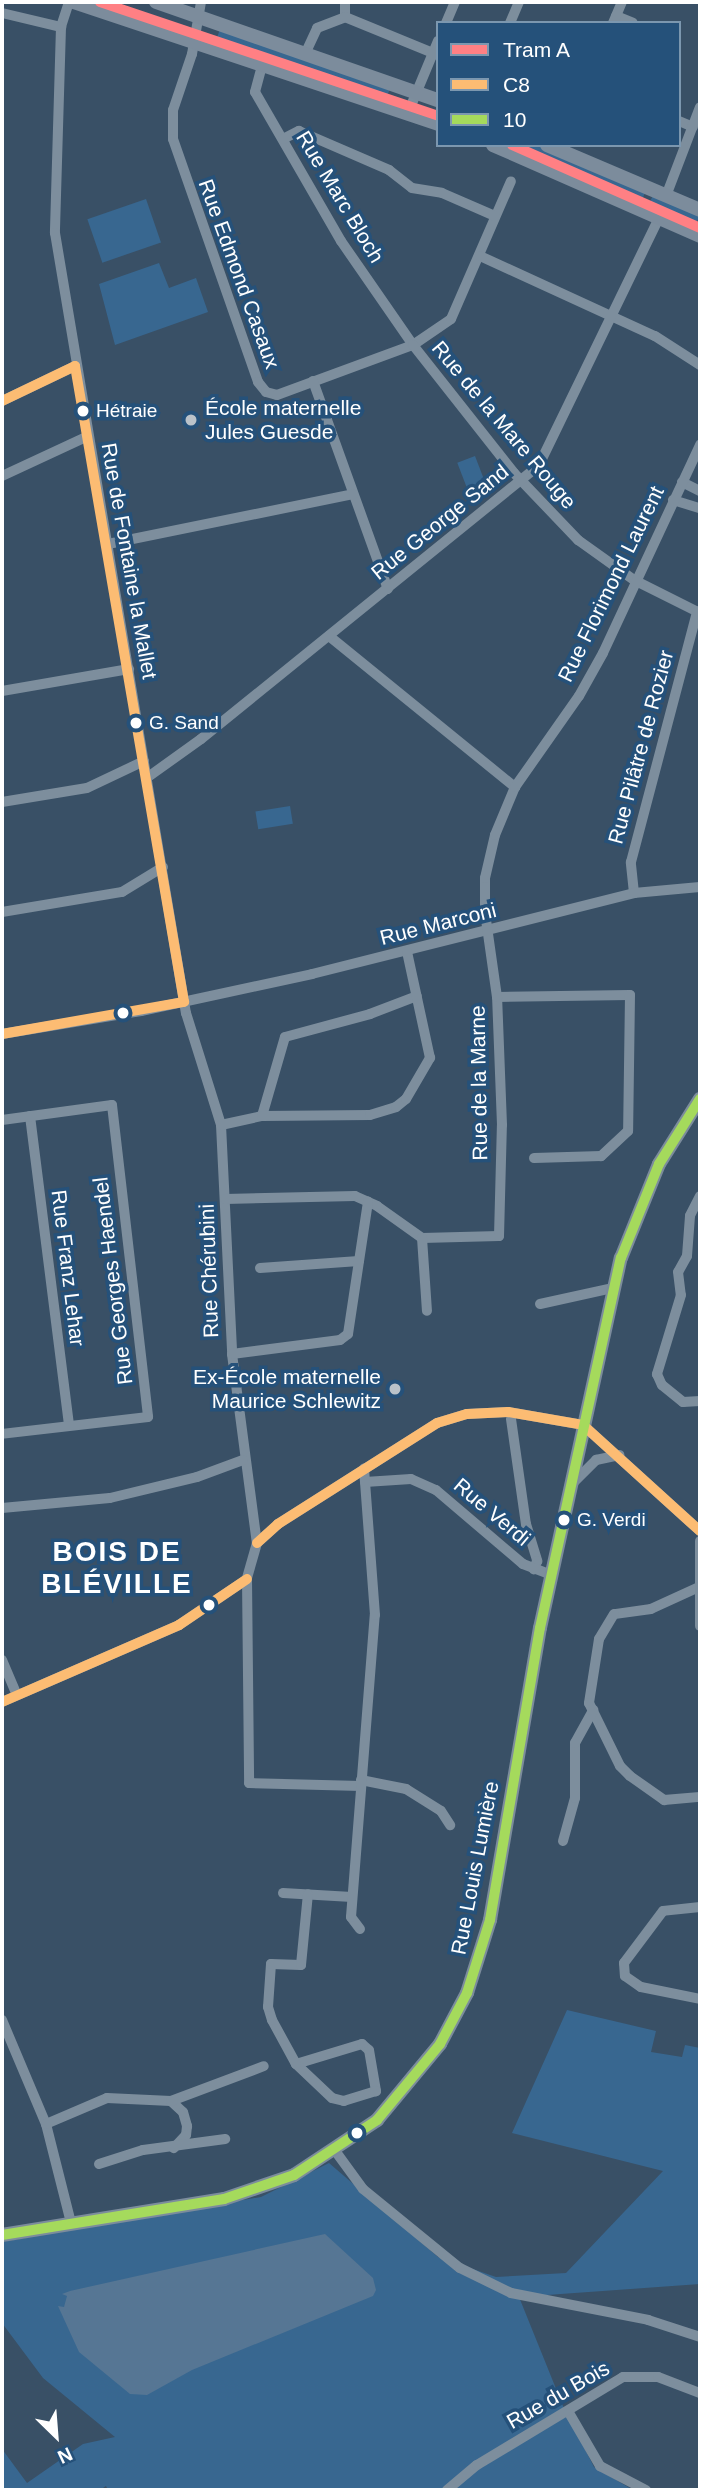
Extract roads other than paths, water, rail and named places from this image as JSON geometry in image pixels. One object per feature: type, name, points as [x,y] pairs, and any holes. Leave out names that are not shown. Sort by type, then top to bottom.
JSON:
[{"type":"main road","points":[[71,2],[263,62],[436,123]]},
{"type":"main road","points":[[156,2],[200,9],[306,52],[436,99]]},
{"type":"main road","points":[[499,147],[700,236]]},
{"type":"main road","points":[[552,147],[700,210]]},
{"type":"main road","name":"Rue Louis Lumière","points":[[2,2235],[247,2193],[295,2175],[336,2152],[377,2120],[420,2073],[454,2019],[474,1975],[489,1920],[552,1575],[613,1288],[643,1198],[700,1099]]},
{"type":"street","name":"Rue de Fontaine la Mallet","points":[[71,2],[61,27],[55,233],[75,366],[148,777],[184,1002]]},
{"type":"street","points":[[345,2],[345,17]]},
{"type":"street","points":[[447,21],[456,2]]},
{"type":"street","points":[[511,21],[519,2]]},
{"type":"street","points":[[615,19],[622,2]]},
{"type":"street","name":"Rue Edmond Casaux","points":[[200,9],[194,41],[173,110],[178,162],[258,382],[266,392],[277,395],[413,345],[451,319],[511,181]]},
{"type":"street","points":[[2,13],[61,27]]},
{"type":"street","points":[[306,52],[317,27],[345,17],[435,54],[408,113]]},
{"type":"street","name":"Rue Marc Bloch","points":[[263,62],[255,92],[341,241],[413,345]]},
{"type":"street","points":[[666,196],[700,107]]},
{"type":"street","points":[[681,122],[693,127]]},
{"type":"street","points":[[283,139],[299,131],[389,170],[412,188],[442,193],[495,216]]},
{"type":"street","name":"Rue George Sand","points":[[148,777],[522,483],[552,446],[659,218]]},
{"type":"street","points":[[480,256],[654,336],[700,365]]},
{"type":"street","name":"Rue de la Mare Rouge","points":[[413,345],[522,483],[572,535],[634,580],[699,613]]},
{"type":"street","points":[[2,401],[75,366]]},
{"type":"street","points":[[313,381],[388,589]]},
{"type":"street","points":[[2,476],[88,436]]},
{"type":"street","name":"Rue Florimond Laurent","points":[[489,931],[485,878],[495,835],[514,787],[579,696],[700,445]]},
{"type":"street","points":[[682,482],[700,491]]},
{"type":"street","points":[[108,544],[353,494]]},
{"type":"street","points":[[673,500],[700,508]]},
{"type":"street","name":"Rue Pilâtre de Rozier","points":[[634,893],[631,862],[699,613]]},
{"type":"street","points":[[329,636],[514,787]]},
{"type":"street","points":[[2,691],[129,669]]},
{"type":"street","points":[[2,803],[87,788],[144,761]]},
{"type":"street","points":[[2,912],[122,892],[163,867]]},
{"type":"street","name":"Rue Marconi","points":[[2,1034],[184,1002],[407,952],[634,893],[700,887]]},
{"type":"street","name":"Rue de la Marne","points":[[422,1238],[499,1236],[502,1125],[497,997],[489,931]]},
{"type":"street","points":[[221,1125],[262,1116],[342,1118],[396,1107],[430,1058],[407,952]]},
{"type":"street","points":[[497,997],[630,995],[628,1131],[601,1156],[534,1158]]},
{"type":"street","points":[[262,1116],[285,1037],[370,1014],[417,996]]},
{"type":"street","name":"Rue Chérubini","points":[[184,1002],[221,1125],[232,1354],[243,1460],[257,1544]]},
{"type":"street","name":"Rue Georges Haendel","points":[[2,1120],[112,1105],[148,1417],[2,1434]]},
{"type":"street","name":"Rue Franz Lehar","points":[[30,1116],[69,1425]]},
{"type":"street","points":[[225,1199],[355,1196],[368,1201],[422,1238],[427,1311]]},
{"type":"street","points":[[700,1196],[690,1216],[687,1256],[678,1272],[681,1295],[657,1374],[662,1385],[683,1402],[700,1401]]},
{"type":"street","points":[[232,1354],[341,1340],[348,1334],[368,1201]]},
{"type":"street","points":[[260,1268],[359,1261]]},
{"type":"street","points":[[540,1304],[613,1288]]},
{"type":"street","points":[[450,1825],[441,1811],[416,1794],[361,1783],[249,1783],[247,1579],[257,1544],[364,1468],[437,1423],[467,1414],[508,1412],[583,1425],[700,1531]]},
{"type":"street","points":[[512,1419],[526,1524],[537,1561],[534,1569]]},
{"type":"street","points":[[568,1494],[586,1467],[619,1455]]},
{"type":"street","points":[[2,1508],[110,1498],[197,1477],[243,1460]]},
{"type":"street","points":[[360,1929],[351,1917],[375,1615],[364,1468]]},
{"type":"street","name":"Rue Verdi","points":[[365,1482],[411,1479],[436,1490],[487,1537],[534,1569],[552,1575]]},
{"type":"street","points":[[700,1541],[700,1626]]},
{"type":"street","points":[[2,1702],[179,1625],[247,1579]]},
{"type":"street","points":[[699,1587],[651,1609],[614,1614],[599,1639],[589,1703],[620,1766],[630,1776],[664,1800],[700,1797]]},
{"type":"street","points":[[2,1660],[17,1696]]},
{"type":"street","points":[[563,1841],[575,1798],[575,1743],[593,1710]]},
{"type":"street","points":[[283,1893],[352,1897]]},
{"type":"street","points":[[296,2064],[362,2044],[369,2050],[376,2091],[344,2101],[332,2098],[296,2064],[268,2007],[271,1964],[302,1965],[308,1894]]},
{"type":"street","points":[[700,1907],[663,1911],[624,1963],[625,1976],[641,1986],[700,1998]]},
{"type":"street","points":[[2,2020],[46,2124],[71,2223]]},
{"type":"street","points":[[46,2124],[107,2098],[171,2101],[264,2066]]},
{"type":"street","points":[[171,2101],[183,2112],[187,2126],[186,2135],[174,2148]]},
{"type":"street","points":[[99,2164],[143,2150],[174,2148],[225,2139]]},
{"type":"street","points":[[336,2152],[363,2189],[460,2269],[511,2294],[648,2320],[700,2337]]},
{"type":"street","name":"Rue du Bois","points":[[447,2490],[477,2465],[568,2411],[604,2385],[623,2378],[657,2377],[700,2393]]},
{"type":"street","points":[[568,2411],[600,2466],[646,2490]]},
{"type":"tram line","name":"A","points":[[100,2],[436,115]]},
{"type":"tram line","name":"A","points":[[517,147],[700,228]]},
{"type":"place","name":"Hétraie","points":[[83,411]]},
{"type":"place","name":"École maternelle Jules Guesde","points":[[191,420]]},
{"type":"place","name":"G. Sand","points":[[136,723]]},
{"type":"place","name":"Ex-École maternelle Maurice Schlewitz","points":[[395,1389]]},
{"type":"place","name":"G. Verdi","points":[[564,1520]]},
{"type":"district","name":"BOIS DE BLÉVILLE","points":[[117,1568]]}]
